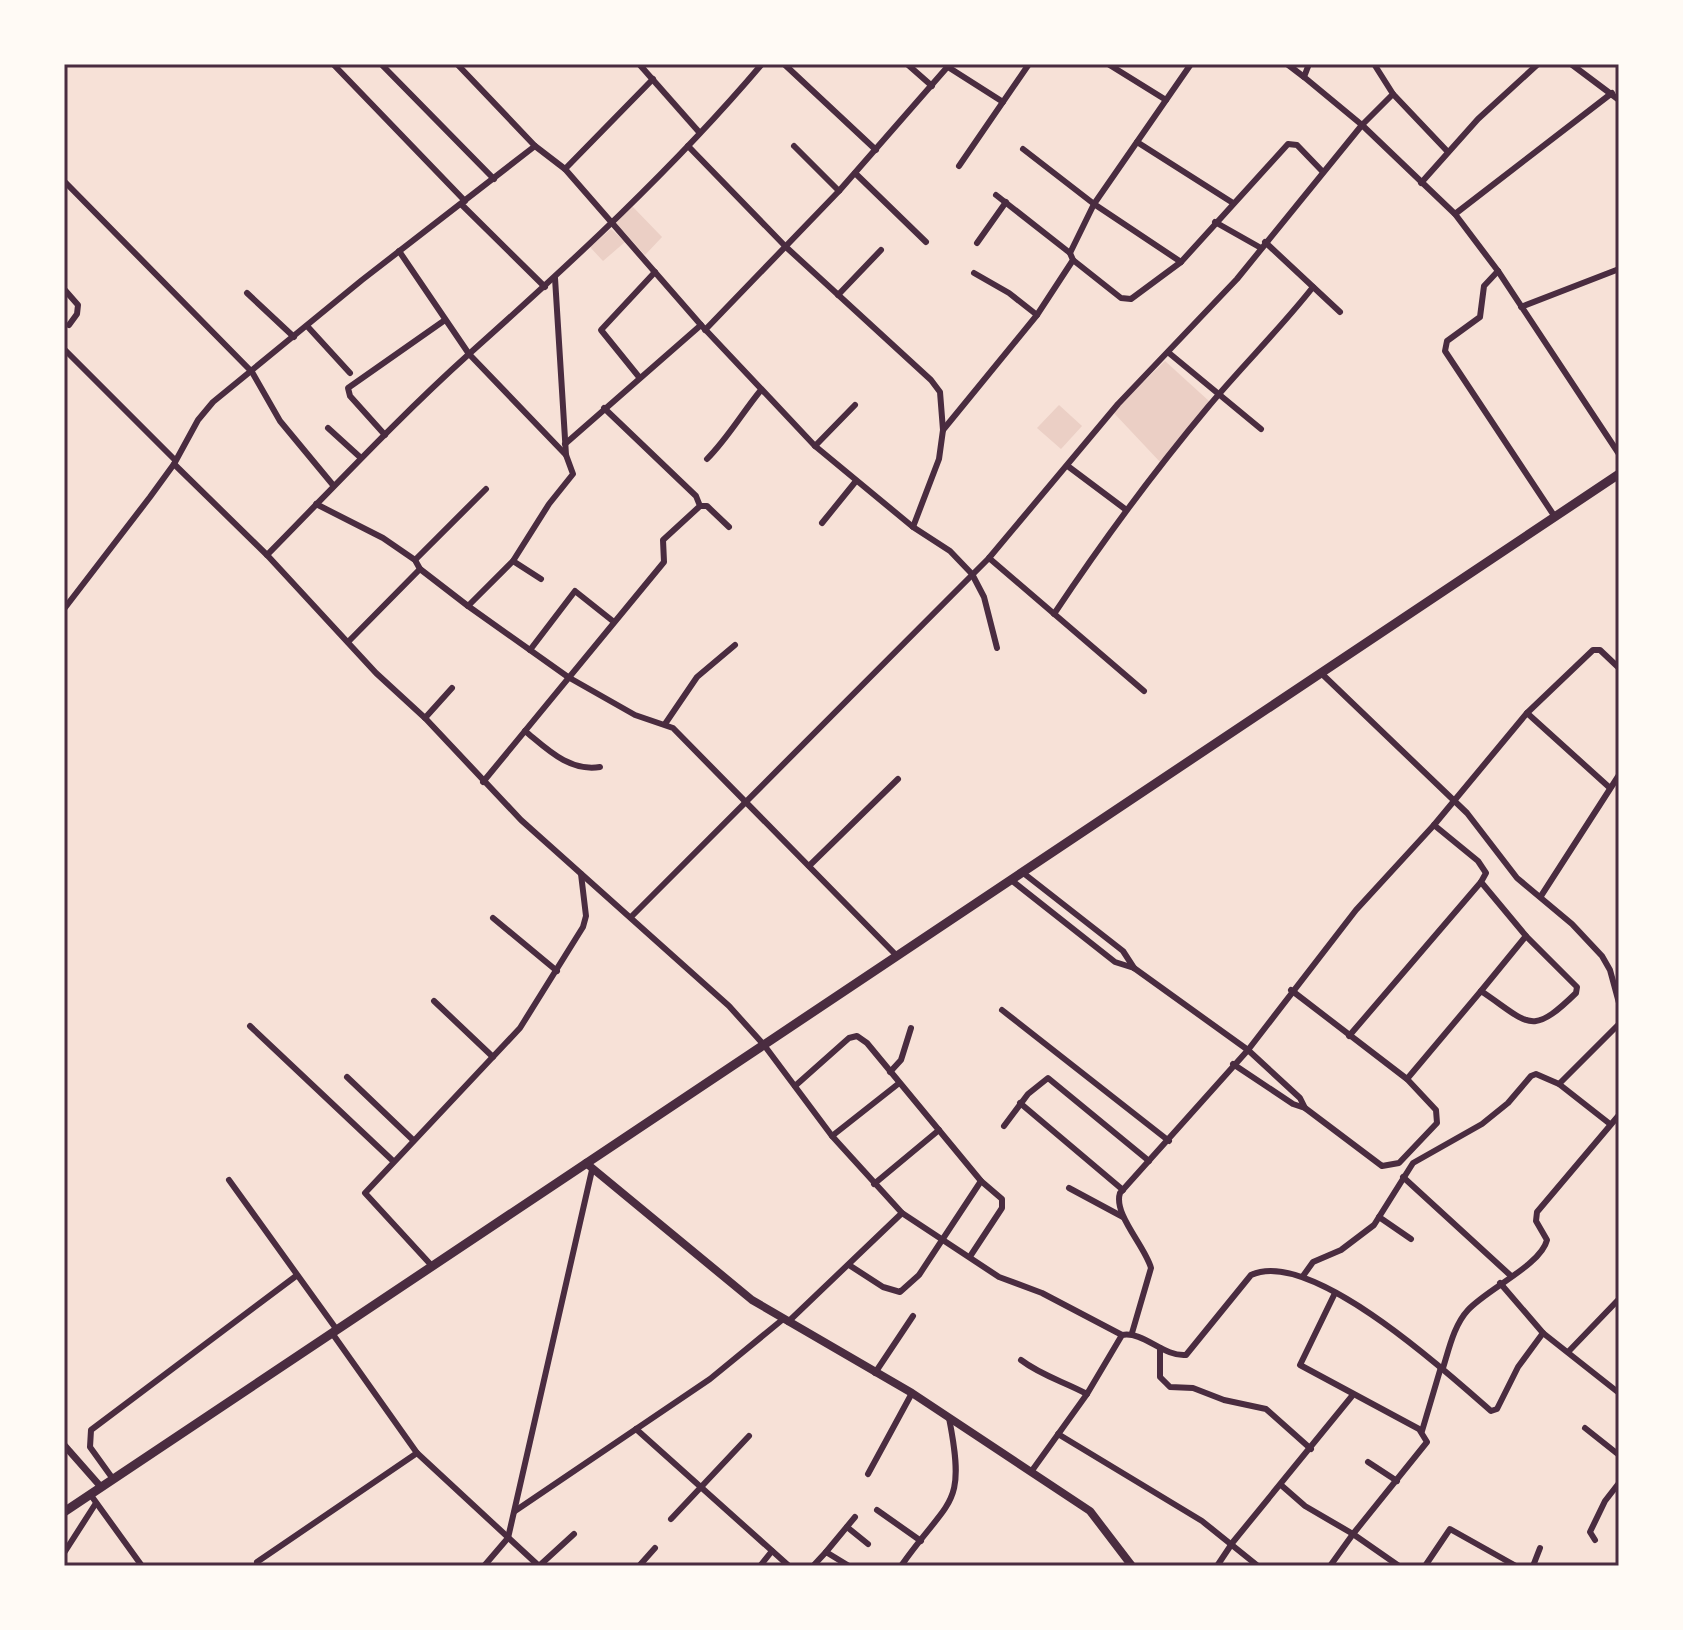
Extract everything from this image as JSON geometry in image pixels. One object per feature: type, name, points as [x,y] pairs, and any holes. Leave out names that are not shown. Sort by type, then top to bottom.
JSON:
[{"type":"main road","points":[[64,1512],[93,1498],[101,1487],[334,1331],[589,1167],[764,1045],[1619,474]]},
{"type":"main road","points":[[589,1167],[752,1300],[785,1322],[912,1393],[1090,1511],[1132,1566]]},
{"type":"street","points":[[333,64],[545,287]]},
{"type":"street","points":[[381,64],[494,179]]},
{"type":"street","points":[[457,64],[535,146],[565,169],[703,328],[815,446],[913,527],[950,551],[972,574],[984,597],[997,648]]},
{"type":"street","points":[[639,64],[699,132]]},
{"type":"street","points":[[267,555],[333,485],[469,354],[613,223],[762,64]]},
{"type":"street","points":[[784,64],[876,150]]},
{"type":"street","points":[[907,64],[932,86]]},
{"type":"street","points":[[959,166],[1029,64]]},
{"type":"street","points":[[1108,64],[1166,100]]},
{"type":"street","points":[[943,430],[1037,315],[1071,256],[1094,204],[1191,64]]},
{"type":"street","points":[[1287,64],[1362,125],[1455,214],[1498,271],[1619,454]]},
{"type":"street","points":[[1304,77],[1309,64]]},
{"type":"street","points":[[1374,64],[1393,94],[1448,152]]},
{"type":"street","points":[[1421,183],[1448,152],[1538,64]]},
{"type":"street","points":[[1571,64],[1619,100]]},
{"type":"street","points":[[565,444],[639,377],[703,328],[786,247],[949,66],[1003,102]]},
{"type":"street","points":[[565,169],[653,79]]},
{"type":"street","points":[[1455,214],[1612,93]]},
{"type":"street","points":[[631,917],[989,558],[1069,467],[1118,404],[1169,353],[1362,125],[1393,94]]},
{"type":"street","points":[[1137,142],[1233,203]]},
{"type":"street","points":[[996,195],[1126,300],[1137,297],[1181,262],[1288,144],[1297,145],[1323,172]]},
{"type":"street","points":[[64,609],[174,462],[198,420],[213,402],[399,251],[535,146]]},
{"type":"street","points":[[688,146],[786,247],[905,354],[940,392],[943,430],[939,459],[913,527]]},
{"type":"street","points":[[794,146],[839,191]]},
{"type":"street","points":[[1023,149],[1094,204],[1181,262]]},
{"type":"street","points":[[855,173],[926,242]]},
{"type":"street","points":[[64,181],[252,372],[280,421],[333,485]]},
{"type":"street","points":[[977,243],[1006,202]]},
{"type":"street","points":[[1215,222],[1263,245],[1340,312]]},
{"type":"street","points":[[838,295],[881,250]]},
{"type":"street","points":[[399,251],[469,354],[566,455]]},
{"type":"street","points":[[1521,307],[1619,269]]},
{"type":"street","points":[[1498,271],[1484,286],[1480,317],[1447,341],[1445,351],[1555,517]]},
{"type":"street","points":[[639,377],[601,330],[655,272]]},
{"type":"street","points":[[974,273],[1009,293],[1037,315]]},
{"type":"street","points":[[468,606],[513,561],[549,504],[573,474],[566,455],[555,277]]},
{"type":"street","points":[[1054,614],[1125,509],[1219,394],[1270,340],[1313,287]]},
{"type":"street","points":[[64,289],[78,305],[77,314],[69,325]]},
{"type":"street","points":[[247,293],[294,337]]},
{"type":"street","points":[[385,435],[348,393],[348,388],[445,320]]},
{"type":"street","points":[[308,327],[350,373]]},
{"type":"street","points":[[64,349],[425,718],[483,782],[581,874],[714,991],[764,1045],[832,1136],[902,1213],[971,1255],[999,1277],[1042,1293],[1122,1335],[1132,1333],[1182,1356],[1192,1351],[1251,1275],[1270,1270],[1303,1276],[1362,1308],[1442,1367],[1495,1412],[1518,1367],[1543,1333]]},
{"type":"street","points":[[1169,353],[1261,429]]},
{"type":"street","points":[[707,459],[726,439],[729,428],[761,390]]},
{"type":"street","points":[[815,446],[855,405]]},
{"type":"street","points":[[604,408],[696,496],[700,506]]},
{"type":"street","points":[[328,428],[361,458]]},
{"type":"street","points":[[1069,467],[1125,509]]},
{"type":"street","points":[[822,523],[856,481]]},
{"type":"street","points":[[415,560],[486,489]]},
{"type":"street","points":[[316,504],[383,538],[415,560],[420,569],[468,606],[568,677],[635,715],[665,724],[683,736],[897,956]]},
{"type":"street","points":[[483,782],[664,562],[663,540],[700,506],[707,506],[729,527]]},
{"type":"street","points":[[989,558],[1144,691]]},
{"type":"street","points":[[513,561],[541,579]]},
{"type":"street","points":[[348,642],[420,569]]},
{"type":"street","points":[[530,650],[575,591],[614,622]]},
{"type":"street","points":[[665,724],[697,677],[735,645]]},
{"type":"street","points":[[1132,1333],[1151,1268],[1138,1238],[1123,1217],[1118,1199],[1123,1190],[1248,1050],[1291,990],[1356,910],[1434,825],[1527,713],[1593,650],[1600,650],[1619,668]]},
{"type":"street","points":[[1321,673],[1455,800],[1504,865],[1541,896],[1602,956],[1610,970],[1619,1003]]},
{"type":"street","points":[[425,718],[452,688]]},
{"type":"street","points":[[1527,713],[1610,788]]},
{"type":"street","points":[[525,731],[567,763],[588,768],[600,767]]},
{"type":"street","points":[[1541,896],[1619,775]]},
{"type":"street","points":[[809,866],[898,779]]},
{"type":"street","points":[[1349,1036],[1486,873],[1478,861],[1434,825]]},
{"type":"street","points":[[1022,872],[1123,951],[1134,968]]},
{"type":"street","points":[[432,1266],[366,1196],[392,1160],[520,1028],[557,971],[586,916],[581,874]]},
{"type":"street","points":[[1011,880],[1115,962],[1134,968],[1248,1050],[1300,1098],[1305,1108]]},
{"type":"street","points":[[1481,882],[1526,936],[1575,981],[1576,993],[1549,1019],[1535,1023],[1525,1021],[1481,991]]},
{"type":"street","points":[[493,918],[557,971]]},
{"type":"street","points":[[1407,1079],[1526,936]]},
{"type":"street","points":[[1233,1064],[1293,1104],[1305,1108],[1375,1163],[1395,1166],[1438,1120],[1436,1110],[1407,1079],[1291,990]]},
{"type":"street","points":[[434,1001],[493,1057]]},
{"type":"street","points":[[1002,1010],[1169,1141]]},
{"type":"street","points":[[1559,1084],[1619,1024]]},
{"type":"street","points":[[250,1026],[392,1160]]},
{"type":"street","points":[[890,1072],[901,1060],[911,1028]]},
{"type":"street","points":[[795,1086],[853,1036],[867,1043],[981,1181],[1002,1199],[1002,1208],[971,1255]]},
{"type":"street","points":[[1303,1276],[1313,1262],[1341,1250],[1366,1232],[1413,1163],[1492,1116],[1531,1076],[1536,1074],[1559,1084],[1610,1124]]},
{"type":"street","points":[[347,1077],[412,1139]]},
{"type":"street","points":[[1004,1126],[1020,1103],[1048,1078],[1149,1161]]},
{"type":"street","points":[[832,1136],[898,1084]]},
{"type":"street","points":[[1020,1103],[1123,1190]]},
{"type":"street","points":[[1422,1431],[1442,1367],[1464,1314],[1510,1275],[1536,1258],[1545,1246],[1546,1237],[1535,1219],[1540,1207],[1619,1115]]},
{"type":"street","points":[[874,1184],[939,1130]]},
{"type":"street","points":[[484,1566],[508,1538],[589,1167]]},
{"type":"street","points":[[1403,1177],[1510,1275]]},
{"type":"street","points":[[229,1180],[417,1453],[539,1566],[574,1534]]},
{"type":"street","points":[[849,1265],[883,1287],[900,1292],[919,1275],[981,1181]]},
{"type":"street","points":[[1069,1188],[1123,1217]]},
{"type":"street","points":[[515,1511],[710,1379],[785,1322],[902,1213]]},
{"type":"street","points":[[1379,1217],[1411,1239]]},
{"type":"street","points":[[113,1479],[90,1447],[91,1430],[296,1276]]},
{"type":"street","points":[[1500,1283],[1543,1333],[1619,1393]]},
{"type":"street","points":[[1330,1566],[1425,1446],[1427,1439],[1422,1431],[1352,1396],[1300,1363],[1335,1293]]},
{"type":"street","points":[[1569,1351],[1619,1299]]},
{"type":"street","points":[[875,1373],[913,1316]]},
{"type":"street","points":[[1031,1472],[1087,1394],[1122,1335]]},
{"type":"street","points":[[1160,1348],[1160,1377],[1170,1387],[1193,1388],[1224,1400],[1266,1409],[1311,1449]]},
{"type":"street","points":[[1021,1360],[1046,1378],[1057,1377],[1087,1394]]},
{"type":"street","points":[[868,1474],[912,1393]]},
{"type":"street","points":[[1217,1566],[1352,1396]]},
{"type":"street","points":[[901,1566],[956,1492],[957,1455],[949,1418]]},
{"type":"street","points":[[1585,1428],[1619,1455]]},
{"type":"street","points":[[636,1429],[789,1566]]},
{"type":"street","points":[[1058,1434],[1233,1542],[1258,1566]]},
{"type":"street","points":[[671,1519],[749,1436]]},
{"type":"street","points":[[64,1445],[101,1487]]},
{"type":"street","points":[[257,1562],[417,1453]]},
{"type":"street","points":[[1368,1462],[1397,1481]]},
{"type":"street","points":[[1595,1540],[1590,1532],[1592,1525],[1619,1483]]},
{"type":"street","points":[[1281,1485],[1305,1506],[1399,1566]]},
{"type":"street","points":[[64,1553],[93,1498],[142,1566]]},
{"type":"street","points":[[877,1510],[921,1541]]},
{"type":"street","points":[[813,1566],[855,1517]]},
{"type":"street","points":[[847,1527],[868,1544]]},
{"type":"street","points":[[1425,1566],[1450,1529],[1516,1566]]},
{"type":"street","points":[[639,1566],[655,1548]]},
{"type":"street","points":[[1533,1566],[1540,1548]]},
{"type":"street","points":[[760,1566],[772,1551]]},
{"type":"street","points":[[826,1552],[849,1566]]},
{"type":"shaded area","points":[[632,206],[662,237],[645,255],[616,223]]},
{"type":"shaded area","points":[[611,229],[625,242],[603,261],[590,247]]},
{"type":"shaded area","points":[[1165,361],[1210,402],[1161,463],[1113,412]]},
{"type":"shaded area","points":[[1059,405],[1082,426],[1061,449],[1037,428]]}]
